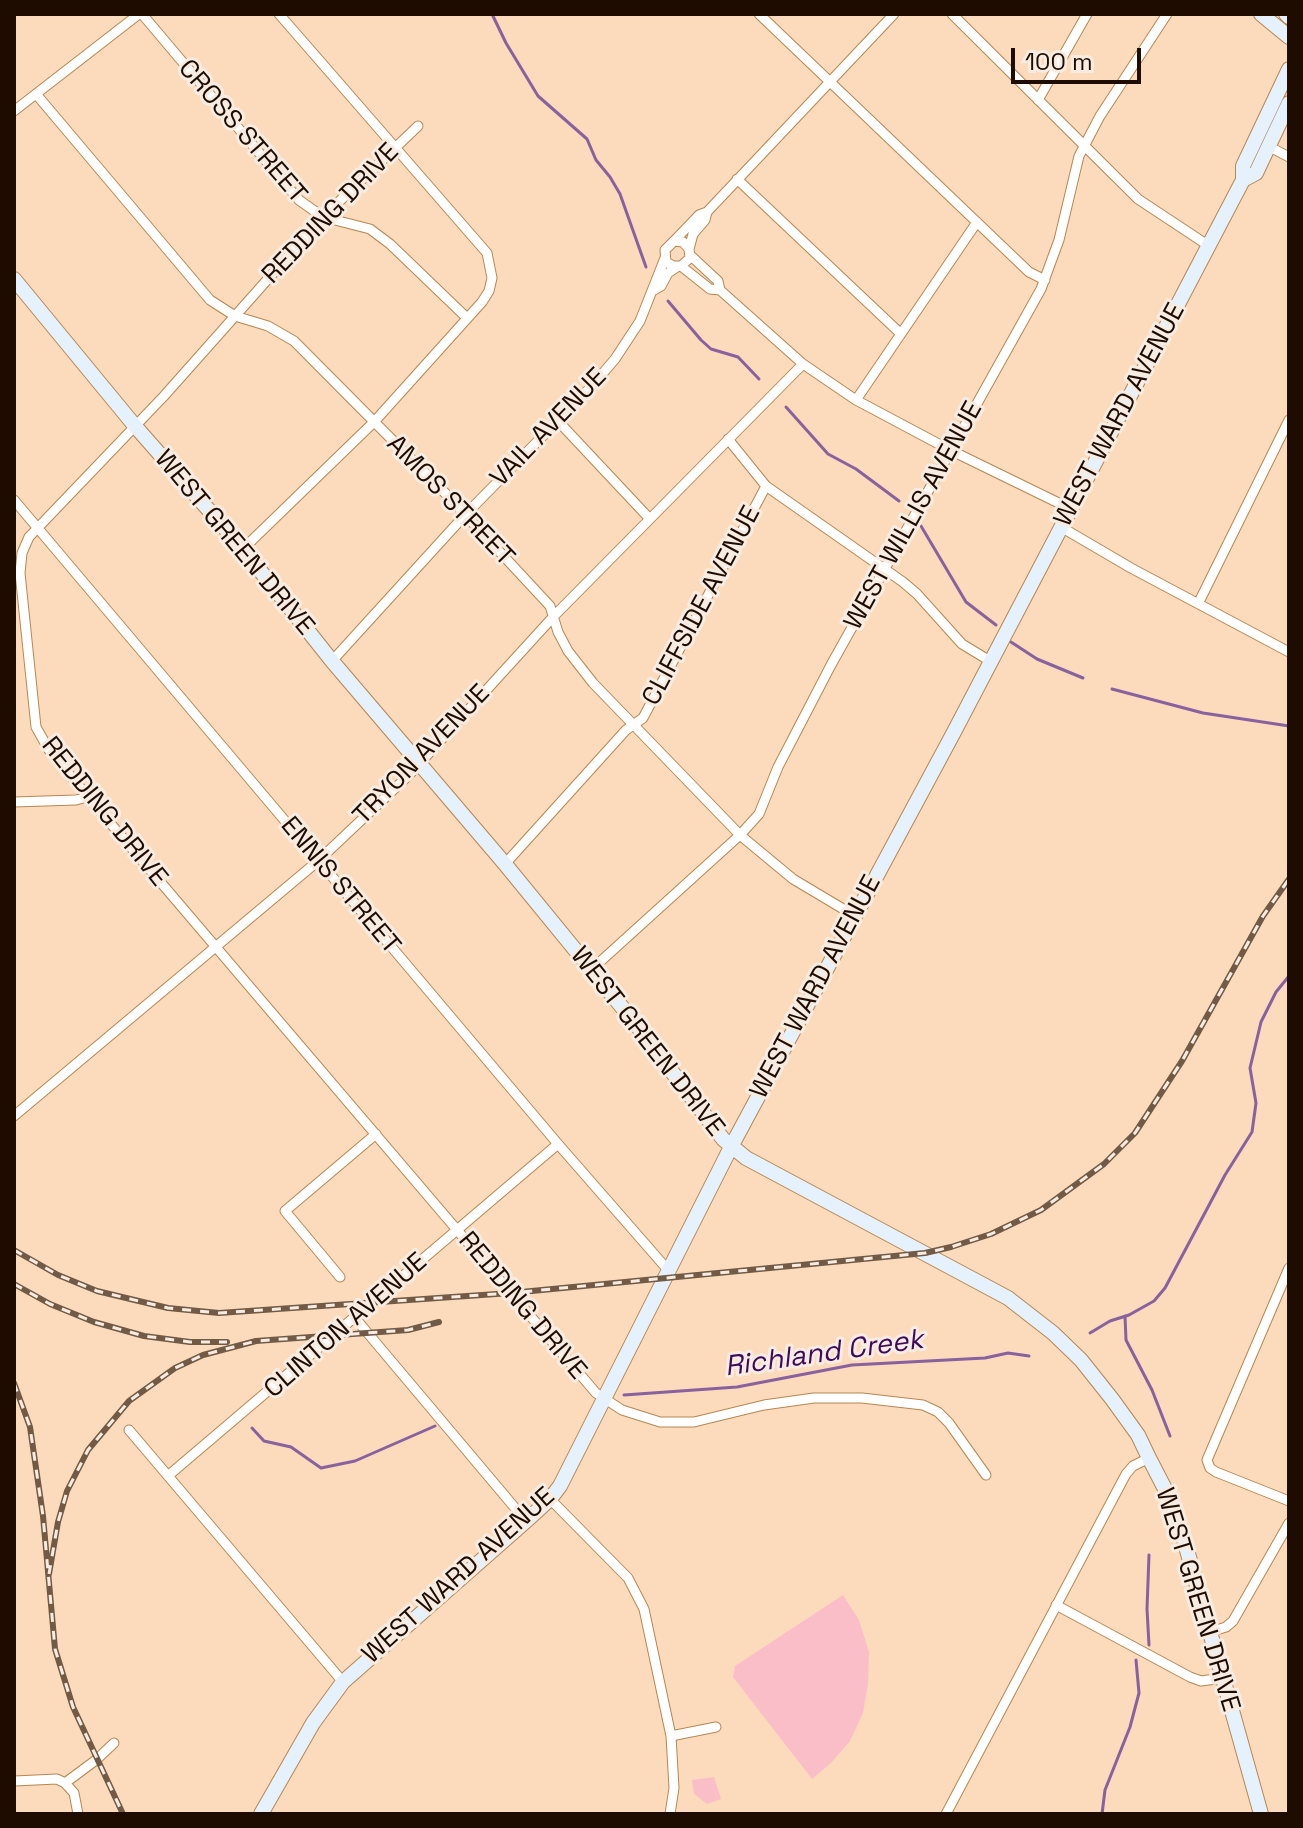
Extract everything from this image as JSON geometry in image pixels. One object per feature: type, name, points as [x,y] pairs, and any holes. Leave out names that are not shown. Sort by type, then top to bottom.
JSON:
[{"type":"street","points":[[14,111],[140,14]]},
{"type":"street","name":"CROSS STREET","points":[[140,14],[299,200],[323,217],[370,229],[390,244],[467,318]]},
{"type":"street","points":[[243,549],[374,422],[467,318],[489,291],[492,278],[487,255],[447,204],[394,148],[279,14]]},
{"type":"street","points":[[759,14],[1029,272],[1045,280]]},
{"type":"street","points":[[720,290],[710,289],[679,267],[669,264],[665,258],[667,246],[699,215],[707,212],[894,14]]},
{"type":"street","points":[[952,14],[1138,199],[1209,246]]},
{"type":"street","points":[[1038,100],[1087,14]]},
{"type":"street","name":"WEST WILLIS AVENUE","points":[[591,970],[740,835],[765,803],[791,741],[1045,280],[1059,240],[1079,156],[1100,116],[1167,14]]},
{"type":"street","points":[[1261,14],[1289,37]]},
{"type":"street","name":"WEST WARD AVENUE","points":[[261,1814],[313,1723],[343,1682],[526,1521],[560,1486],[731,1147],[1243,180],[1243,166],[1289,69]]},
{"type":"street","name":"AMOS STREET","points":[[36,94],[210,300],[235,316],[268,326],[294,341],[465,515],[550,606],[568,651],[593,683],[740,835],[793,879],[855,916]]},
{"type":"street","name":"WEST WARD AVENUE","points":[[1243,180],[1256,173],[1289,103]]},
{"type":"street","name":"REDDING DRIVE","points":[[418,126],[323,217],[135,426],[29,537],[20,562],[33,716],[42,741],[88,797],[604,1399]]},
{"type":"street","points":[[1268,146],[1289,157]]},
{"type":"street","points":[[737,179],[901,334]]},
{"type":"street","points":[[679,267],[688,262],[693,234],[705,220],[707,212]]},
{"type":"street","points":[[856,400],[977,222]]},
{"type":"street","points":[[674,241],[683,242],[718,281],[720,290],[803,364],[856,400],[1071,509]]},
{"type":"street","name":"VAIL AVENUE","points":[[332,661],[465,515],[615,359],[640,321],[665,258]]},
{"type":"street","name":"VAIL AVENUE","points":[[654,290],[661,286],[668,273],[679,267]]},
{"type":"street","name":"WEST GREEN DRIVE","points":[[14,279],[505,864],[731,1147],[746,1158],[1008,1298],[1051,1331],[1081,1360],[1129,1423],[1164,1487],[1185,1543],[1261,1814]]},
{"type":"street","name":"TRYON AVENUE","points":[[14,1116],[318,861],[420,763],[553,617],[803,364]]},
{"type":"street","points":[[557,420],[649,518]]},
{"type":"street","points":[[1199,602],[1289,420]]},
{"type":"street","points":[[728,439],[766,486],[917,594],[962,644],[990,661]]},
{"type":"street","name":"CLIFFSIDE AVENUE","points":[[505,864],[634,724],[643,718],[766,486]]},
{"type":"street","name":"ENNIS STREET","points":[[14,500],[668,1270]]},
{"type":"street","points":[[1061,527],[1289,652]]},
{"type":"street","points":[[14,802],[88,797]]},
{"type":"street","points":[[340,1277],[285,1211],[376,1134]]},
{"type":"street","name":"CLINTON AVENUE","points":[[169,1475],[558,1144]]},
{"type":"street","points":[[1289,1268],[1209,1453],[1208,1464],[1216,1472],[1289,1501]]},
{"type":"street","points":[[355,1318],[526,1521]]},
{"type":"street","points":[[604,1399],[622,1410],[660,1422],[694,1422],[764,1405],[814,1398],[862,1398],[923,1405],[938,1412],[949,1423],[986,1475]]},
{"type":"street","points":[[129,1430],[343,1682]]},
{"type":"street","points":[[946,1814],[1126,1474],[1133,1466],[1149,1458]]},
{"type":"street","points":[[550,1499],[628,1578],[637,1592],[655,1653],[671,1736],[674,1788],[670,1814]]},
{"type":"street","points":[[1210,1632],[1233,1621],[1289,1523]]},
{"type":"street","points":[[1056,1605],[1190,1677],[1201,1681],[1223,1678]]},
{"type":"street","points":[[671,1736],[716,1727]]},
{"type":"street","points":[[65,1783],[114,1743]]},
{"type":"street","points":[[14,1781],[57,1779],[65,1783],[74,1793],[78,1814]]},
{"type":"shaded area","points":[[843,1595],[859,1620],[869,1652],[868,1684],[863,1713],[850,1741],[812,1779],[733,1677],[735,1666]]},
{"type":"shaded area","points":[[714,1777],[721,1799],[707,1804],[694,1794],[692,1780]]},
{"type":"waterway","points":[[492,14],[538,96],[587,139],[596,160],[620,194],[646,267]]},
{"type":"waterway","points":[[668,301],[711,349],[738,357],[759,379]]},
{"type":"waterway","points":[[786,407],[828,454],[856,469],[899,501]]},
{"type":"waterway","points":[[921,526],[966,602],[996,625]]},
{"type":"waterway","points":[[1011,642],[1037,659],[1083,678]]},
{"type":"waterway","points":[[1112,689],[1203,713],[1289,726]]},
{"type":"waterway","name":"Richland Creek","points":[[1090,1333],[1154,1301],[1165,1288],[1225,1175],[1252,1132],[1256,1103],[1250,1068],[1261,1022],[1276,992],[1289,976]]},
{"type":"waterway","points":[[1125,1316],[1126,1340],[1152,1390],[1170,1436]]},
{"type":"waterway","name":"Richland Creek","points":[[624,1395],[737,1387],[852,1365],[985,1358],[1008,1353],[1029,1356]]},
{"type":"waterway","name":"Richland Creek","points":[[252,1428],[264,1441],[291,1447],[321,1468],[355,1461],[435,1426]]},
{"type":"waterway","points":[[1149,1555],[1149,1645]]},
{"type":"waterway","points":[[1102,1814],[1105,1790],[1130,1727],[1139,1693],[1136,1660]]},
{"type":"railway","points":[[14,1250],[58,1275],[97,1291],[168,1308],[219,1313],[511,1293],[925,1253],[951,1247],[991,1234],[1041,1210],[1104,1164],[1135,1133],[1182,1061],[1263,916],[1289,879]]},
{"type":"railway","points":[[14,1284],[50,1304],[94,1322],[144,1336],[190,1342],[227,1342]]},
{"type":"railway","points":[[49,1574],[67,1491],[88,1450],[129,1401],[175,1368],[203,1355],[256,1341],[408,1330],[439,1322]]},
{"type":"railway","points":[[14,1383],[30,1427],[43,1516],[55,1649],[73,1707],[123,1814]]}]
